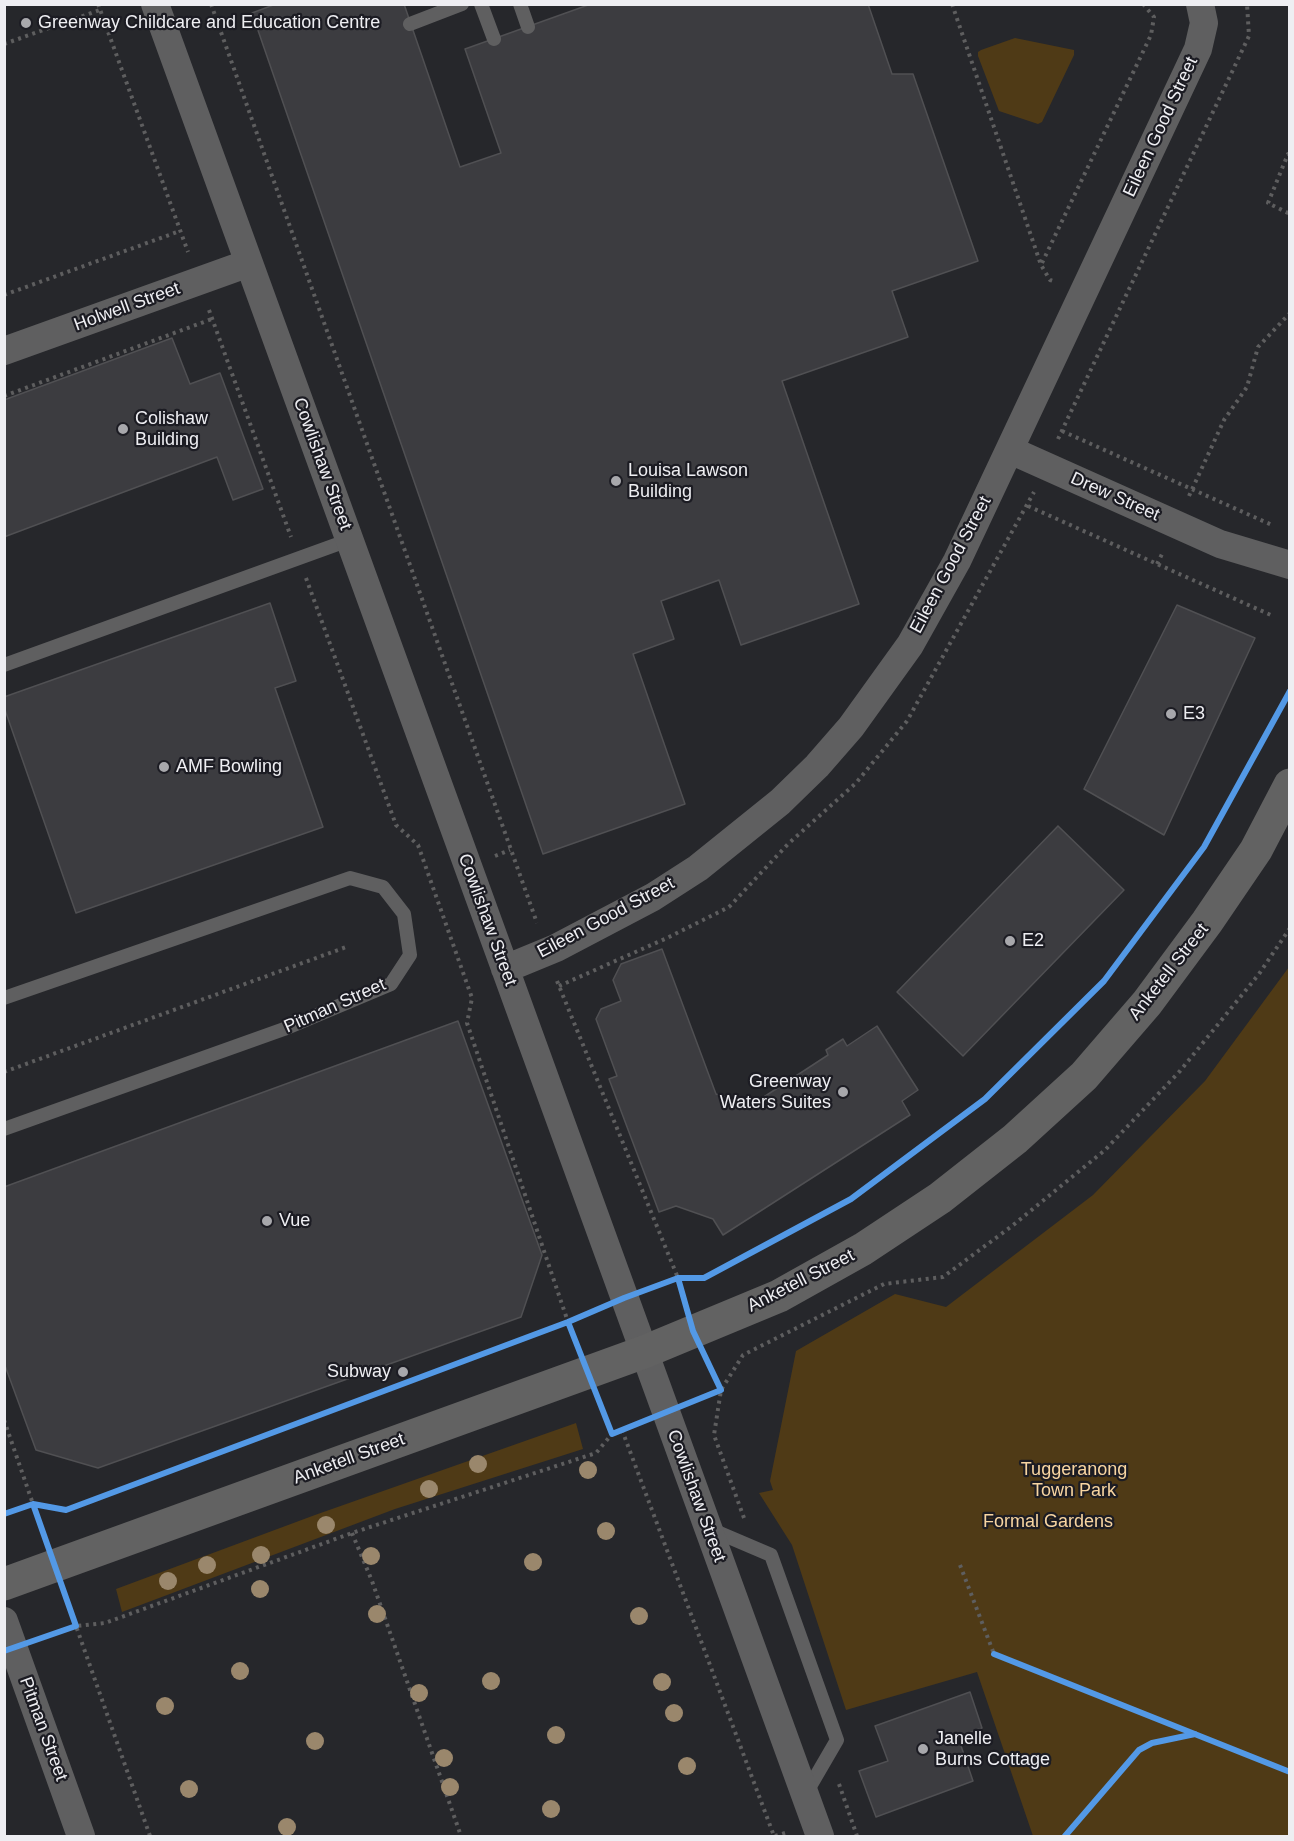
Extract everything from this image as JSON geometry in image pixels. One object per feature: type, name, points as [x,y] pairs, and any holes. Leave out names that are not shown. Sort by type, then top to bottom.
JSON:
[{"type":"street","name":"Cowlishaw Street","points":[[155,4],[820,1836]]},
{"type":"street","name":"Eileen Good Street","points":[[505,969],[547,952],[653,897],[699,868],[780,802],[818,766],[851,727],[910,645],[957,561],[1197,49],[1204,23],[1200,4]]},
{"type":"street","name":"Holwell Street","points":[[4,351],[249,263]]},
{"type":"street","name":"Drew Street","points":[[1010,450],[1220,544],[1289,579]]},
{"type":"street","name":"Anketell Street","points":[[4,1584],[644,1352],[779,1296],[863,1249],[940,1198],[1033,1124],[1084,1076],[1147,1003],[1207,922],[1256,850],[1290,785]]},
{"type":"street","name":"Pitman Street","points":[[4,1621],[81,1836]]},
{"type":"lane","points":[[410,24],[462,4]]},
{"type":"lane","points":[[481,4],[494,39]]},
{"type":"lane","points":[[520,4],[528,27]]},
{"type":"lane","points":[[4,665],[349,540]]},
{"type":"lane","name":"Pitman Street","points":[[4,998],[351,878],[383,887],[404,915],[410,955],[391,984],[284,1029],[4,1129]]},
{"type":"lane","points":[[708,1528],[771,1555],[837,1740],[805,1796]]},
{"type":"path","points":[[98,4],[396,825],[418,845],[469,988],[472,999],[467,1023],[568,1322],[588,1372]]},
{"type":"path","points":[[211,4],[547,952],[678,1278],[693,1331]]},
{"type":"path","points":[[952,4],[1041,265],[1050,280],[1084,292]]},
{"type":"path","points":[[1041,265],[1151,35],[1154,17],[1143,4]]},
{"type":"path","points":[[4,44],[100,10]]},
{"type":"path","points":[[1290,155],[1288,154],[1268,203],[1290,214]]},
{"type":"path","points":[[4,295],[180,231]]},
{"type":"path","points":[[1157,564],[1224,420],[1247,387],[1258,347],[1290,313]]},
{"type":"path","points":[[4,396],[212,319]]},
{"type":"path","points":[[1062,430],[1279,528]]},
{"type":"path","points":[[1028,506],[1273,616],[1278,624]]},
{"type":"path","points":[[1273,616],[1289,579]]},
{"type":"path","points":[[66,1629],[105,1623],[352,1533],[596,1453],[612,1434],[721,1390],[743,1355],[884,1284],[943,1277],[1022,1218],[1105,1150],[1180,1071],[1259,974],[1290,928]]},
{"type":"path","points":[[4,1072],[349,946]]},
{"type":"path","points":[[624,1298],[678,1278],[686,1278]]},
{"type":"path","points":[[556,1326],[577,1318]]},
{"type":"path","points":[[717,1380],[721,1390]]},
{"type":"path","points":[[4,1420],[37,1514]]},
{"type":"path","points":[[608,1423],[612,1434]]},
{"type":"path","points":[[622,1430],[774,1836]]},
{"type":"path","points":[[24,1507],[33,1504],[44,1506]]},
{"type":"path","points":[[352,1533],[372,1581],[461,1836]]},
{"type":"path","points":[[960,1564],[994,1654],[1006,1659]]},
{"type":"path","points":[[73,1616],[150,1836]]},
{"type":"green space","points":[[1015,38],[1074,50],[1074,55],[1042,122],[1038,124],[999,111],[978,56],[981,50]]},
{"type":"green space","name":"Tuggeranong Town Park","points":[[1289,967],[1289,1836],[1033,1836],[977,1672],[846,1710],[792,1545],[759,1493],[773,1490],[770,1481],[796,1351],[895,1294],[946,1307],[1093,1195],[1205,1081]]},
{"type":"green space","points":[[576,1423],[583,1449],[395,1509],[122,1612],[116,1589],[315,1515]]},
{"type":"building","name":"Louisa Lawson Building","points":[[276,4],[404,4],[460,167],[501,153],[465,49],[591,4],[868,4],[892,74],[913,74],[978,261],[892,291],[908,337],[782,381],[859,604],[741,645],[719,580],[661,601],[674,639],[633,654],[685,804],[543,854],[252,13]]},
{"type":"building","name":"Colishaw Building","points":[[172,338],[190,384],[220,373],[263,489],[233,500],[217,457],[4,537],[4,400]]},
{"type":"building","name":"AMF Bowling","points":[[270,603],[296,681],[275,688],[323,827],[76,913],[4,707],[4,697]]},
{"type":"building","name":"E3","points":[[1177,605],[1255,638],[1164,835],[1084,789]]},
{"type":"building","name":"E2","points":[[1058,826],[1124,890],[963,1056],[897,992]]},
{"type":"building","name":"Greenway Waters Suites","points":[[662,949],[716,1094],[750,1106],[828,1055],[826,1050],[843,1039],[847,1046],[877,1026],[918,1090],[902,1101],[910,1115],[723,1235],[713,1219],[676,1206],[659,1212],[609,1079],[617,1076],[596,1019],[601,1009],[621,1001],[613,980],[621,964]]},
{"type":"building","name":"Vue","points":[[458,1021],[542,1255],[521,1317],[98,1468],[36,1450],[4,1363],[4,1187]]},
{"type":"building","name":"Janelle Burns Cottage","points":[[970,1692],[982,1728],[958,1737],[973,1781],[876,1817],[859,1771],[888,1761],[875,1726]]},
{"type":"cycle path","points":[[4,1514],[33,1504],[66,1510],[568,1322],[678,1278],[704,1278],[851,1199],[985,1099],[1104,981],[1204,847],[1290,691]]},
{"type":"cycle path","points":[[568,1322],[612,1434],[721,1390],[693,1331],[678,1278]]},
{"type":"cycle path","points":[[4,1651],[76,1626],[33,1504]]},
{"type":"cycle path","points":[[994,1654],[1290,1772]]},
{"type":"cycle path","points":[[1065,1836],[1139,1750],[1152,1743],[1195,1734]]},
{"type":"place","name":"Greenway Childcare and Education Centre","points":[[26,23]]},
{"type":"place","name":"Colishaw Building","points":[[123,429]]},
{"type":"place","name":"Louisa Lawson Building","points":[[616,481]]},
{"type":"place","name":"E3","points":[[1171,714]]},
{"type":"place","name":"AMF Bowling","points":[[164,767]]},
{"type":"place","name":"E2","points":[[1010,941]]},
{"type":"place","name":"Greenway Waters Suites","points":[[843,1092]]},
{"type":"place","name":"Vue","points":[[267,1221]]},
{"type":"place","name":"Subway","points":[[403,1372]]},
{"type":"place","name":"Janelle Burns Cottage","points":[[923,1749]]},
{"type":"park label","name":"Formal Gardens","points":[[1048,1522]]}]
